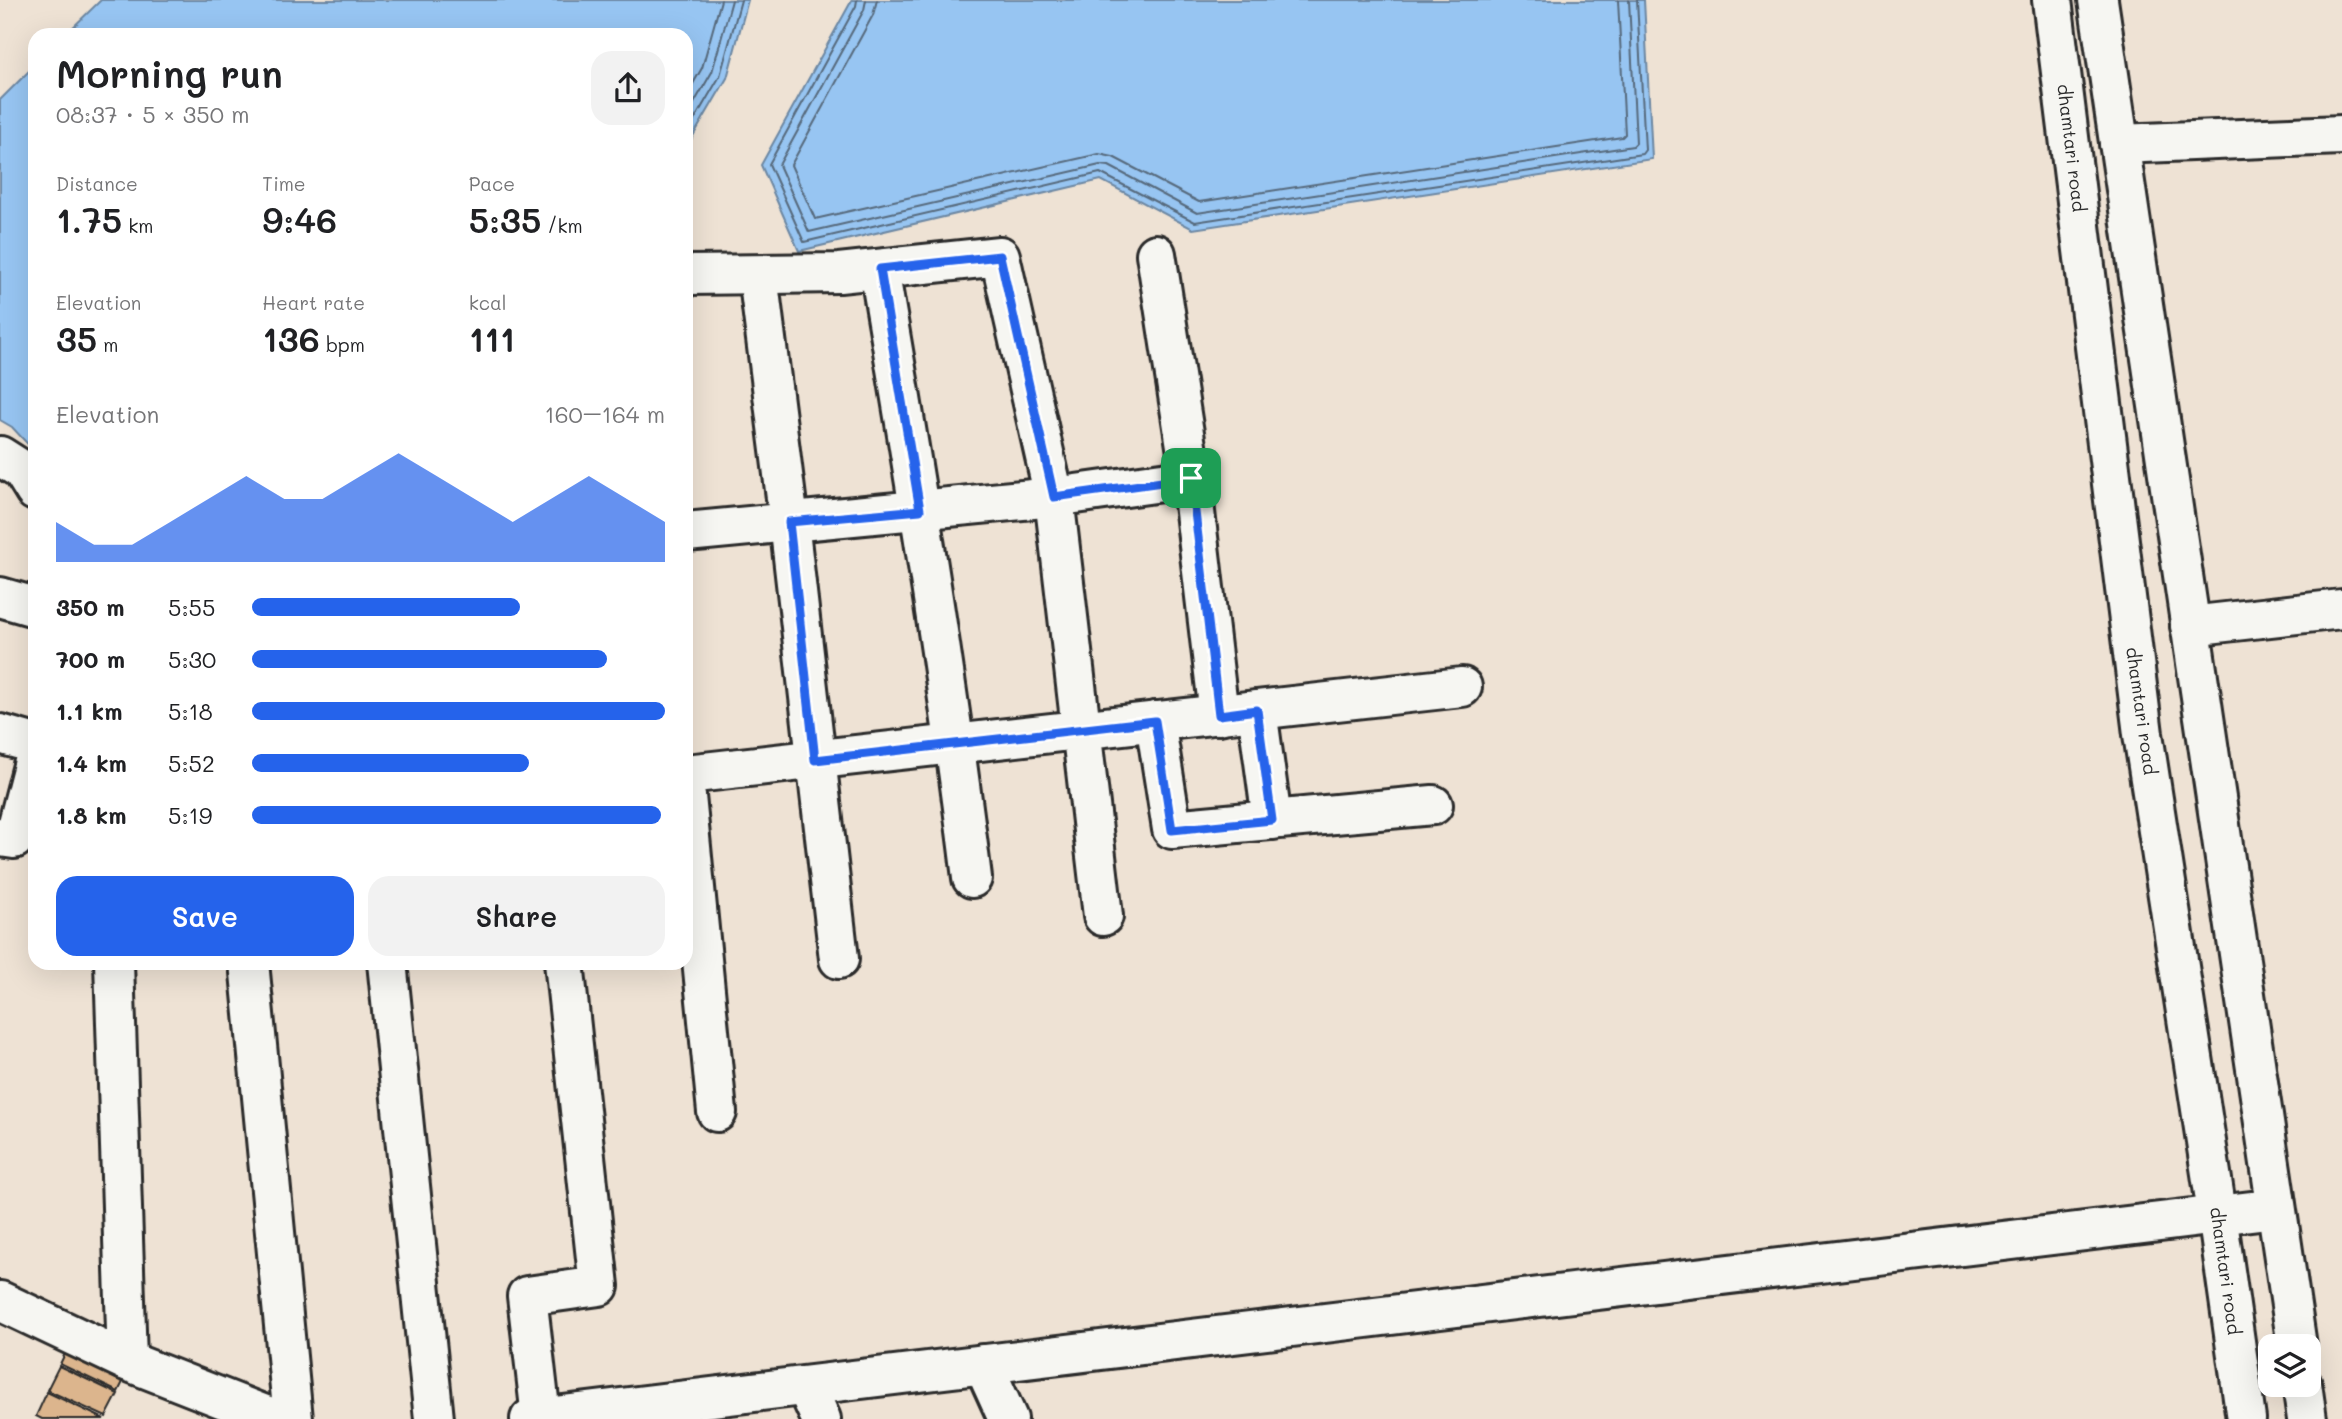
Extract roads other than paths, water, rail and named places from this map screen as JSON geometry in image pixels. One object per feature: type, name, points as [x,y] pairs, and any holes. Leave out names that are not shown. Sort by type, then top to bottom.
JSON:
[{"type":"street","name":"dhamtari road","points":[[2052,0],[2143,734],[2246,1419]]},
{"type":"street","points":[[2098,0],[2295,1334]]},
{"type":"street","points":[[2119,144],[2342,135]]},
{"type":"street","points":[[1156,254],[1191,478],[1219,715]]},
{"type":"street","points":[[693,275],[839,273],[1000,256],[1054,497],[1103,915]]},
{"type":"street","points":[[880,269],[956,743],[972,878]]},
{"type":"street","points":[[758,275],[839,958]]},
{"type":"street","points":[[0,456],[22,470],[28,480]]},
{"type":"street","points":[[693,531],[1054,497],[1191,478]]},
{"type":"street","points":[[0,597],[28,605]]},
{"type":"street","points":[[2190,626],[2342,609]]},
{"type":"street","points":[[693,773],[1462,687]]},
{"type":"street","points":[[1257,710],[1272,820]]},
{"type":"street","points":[[1155,721],[1172,830],[1433,805]]},
{"type":"street","points":[[0,734],[28,742]]},
{"type":"street","points":[[0,837],[14,839],[28,785]]},
{"type":"street","points":[[693,867],[717,1112]]},
{"type":"street","points":[[114,970],[127,1361]]},
{"type":"street","points":[[250,970],[293,1419]]},
{"type":"street","points":[[388,970],[434,1419]]},
{"type":"street","points":[[565,970],[599,1286],[527,1296],[549,1418],[813,1402],[983,1364],[2276,1208]]},
{"type":"street","points":[[0,1301],[127,1361],[275,1419]]},
{"type":"street","points":[[983,1364],[1008,1419]]},
{"type":"street","points":[[2304,1397],[2308,1419]]},
{"type":"water","points":[[101,0],[748,0],[727,78],[693,136],[693,28],[72,28]]},
{"type":"water","points":[[852,0],[1644,0],[1652,159],[1193,229],[1101,180],[799,251],[761,165]]},
{"type":"water","points":[[28,72],[28,444],[12,427],[0,420],[0,100]]}]
